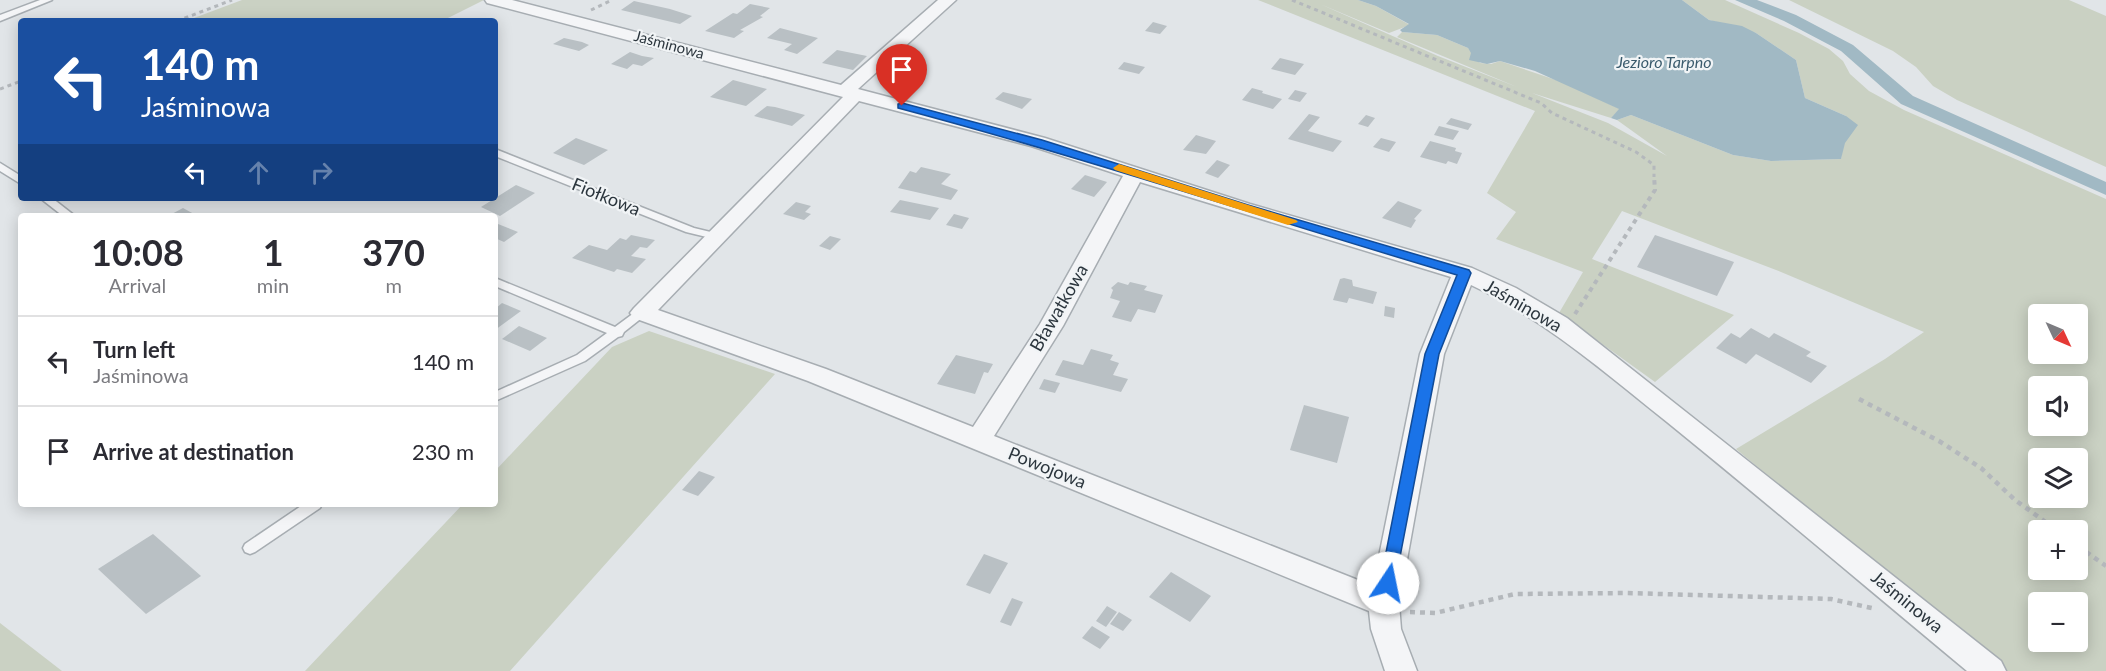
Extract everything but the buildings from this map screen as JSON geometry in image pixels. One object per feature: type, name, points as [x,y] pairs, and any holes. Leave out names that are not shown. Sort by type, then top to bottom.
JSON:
[{"type":"street","name":"Jaśminowa","points":[[493,0],[1038,142],[1464,273],[1508,293],[1559,324],[1714,446],[1990,671]]},
{"type":"street","points":[[642,313],[719,237],[851,93],[948,0]]},
{"type":"street","name":"Bławatkowa","points":[[978,440],[1051,326],[1135,173]]},
{"type":"street","points":[[1401,671],[1386,629],[1384,604],[1432,354],[1464,273]]},
{"type":"street","name":"Powojowa","points":[[642,313],[817,375],[1384,604]]},
{"type":"lane","points":[[0,18],[48,0]]},
{"type":"lane","name":"Fiołkowa","points":[[498,153],[690,230],[719,237]]},
{"type":"lane","points":[[0,166],[18,179]]},
{"type":"lane","points":[[49,201],[66,213]]},
{"type":"lane","points":[[498,283],[618,333]]},
{"type":"lane","points":[[498,397],[581,358],[618,333],[642,313]]},
{"type":"lane","points":[[250,548],[311,507]]},
{"type":"path","points":[[185,18],[232,0]]},
{"type":"path","points":[[1292,0],[1540,103],[1552,113],[1636,152],[1654,165],[1656,190],[1572,320],[1559,324]]},
{"type":"path","points":[[0,89],[18,82]]},
{"type":"path","points":[[1859,399],[1939,441],[1981,468],[2015,500],[2043,520]]},
{"type":"path","points":[[2088,553],[2106,566]]},
{"type":"path","points":[[1384,604],[1402,612],[1435,613],[1515,594],[1627,593],[1831,599],[1886,611]]},
{"type":"shaded area","points":[[242,0],[484,0],[448,18],[194,18]]},
{"type":"shaded area","points":[[1258,0],[1358,0],[1376,6],[1410,25],[1389,33],[1320,4],[1438,56],[1517,87],[1397,37],[1402,32],[1437,35],[1468,48],[1480,63],[1491,64],[1500,61],[1562,82],[1620,109],[1611,118],[1532,93],[1608,123],[1667,156],[1617,120],[1631,115],[1733,155],[1771,161],[1841,159],[1846,116],[1805,98],[1796,60],[1756,33],[1709,20],[1682,0],[1725,0],[1829,49],[1843,61],[1850,74],[1869,91],[1904,110],[2106,199],[2106,671],[2002,671],[1736,449],[1885,359],[1924,332],[1781,272],[1622,211],[1592,259],[1734,315],[1655,382],[1559,313],[1583,272],[1496,239],[1516,212],[1487,193],[1535,111]]},
{"type":"shaded area","points":[[1789,0],[2069,0],[2106,16],[2106,167],[1957,100],[1933,86],[1916,67],[1893,51]]},
{"type":"shaded area","points":[[649,331],[775,374],[510,671],[305,671],[460,507],[498,507],[498,468],[612,347]]},
{"type":"shaded area","points":[[0,623],[62,671],[0,671]]},
{"type":"water","name":"Jezioro Tarpno","points":[[1358,0],[1682,0],[1709,20],[1742,26],[1756,33],[1796,60],[1805,98],[1846,116],[1858,125],[1845,143],[1841,159],[1771,161],[1733,155],[1631,115],[1617,120],[1611,118],[1619,109],[1535,71],[1500,61],[1487,64],[1469,60],[1471,53],[1468,48],[1437,35],[1402,32],[1400,30],[1409,24],[1376,6]]},
{"type":"waterway","points":[[1743,0],[1790,18],[1847,48],[1907,100],[2106,189]]},
{"type":"slow traffic","points":[[1119,168],[1292,222]]},
{"type":"route","points":[[902,106],[1038,142],[1243,208],[1464,273],[1432,354],[1388,583]]}]
